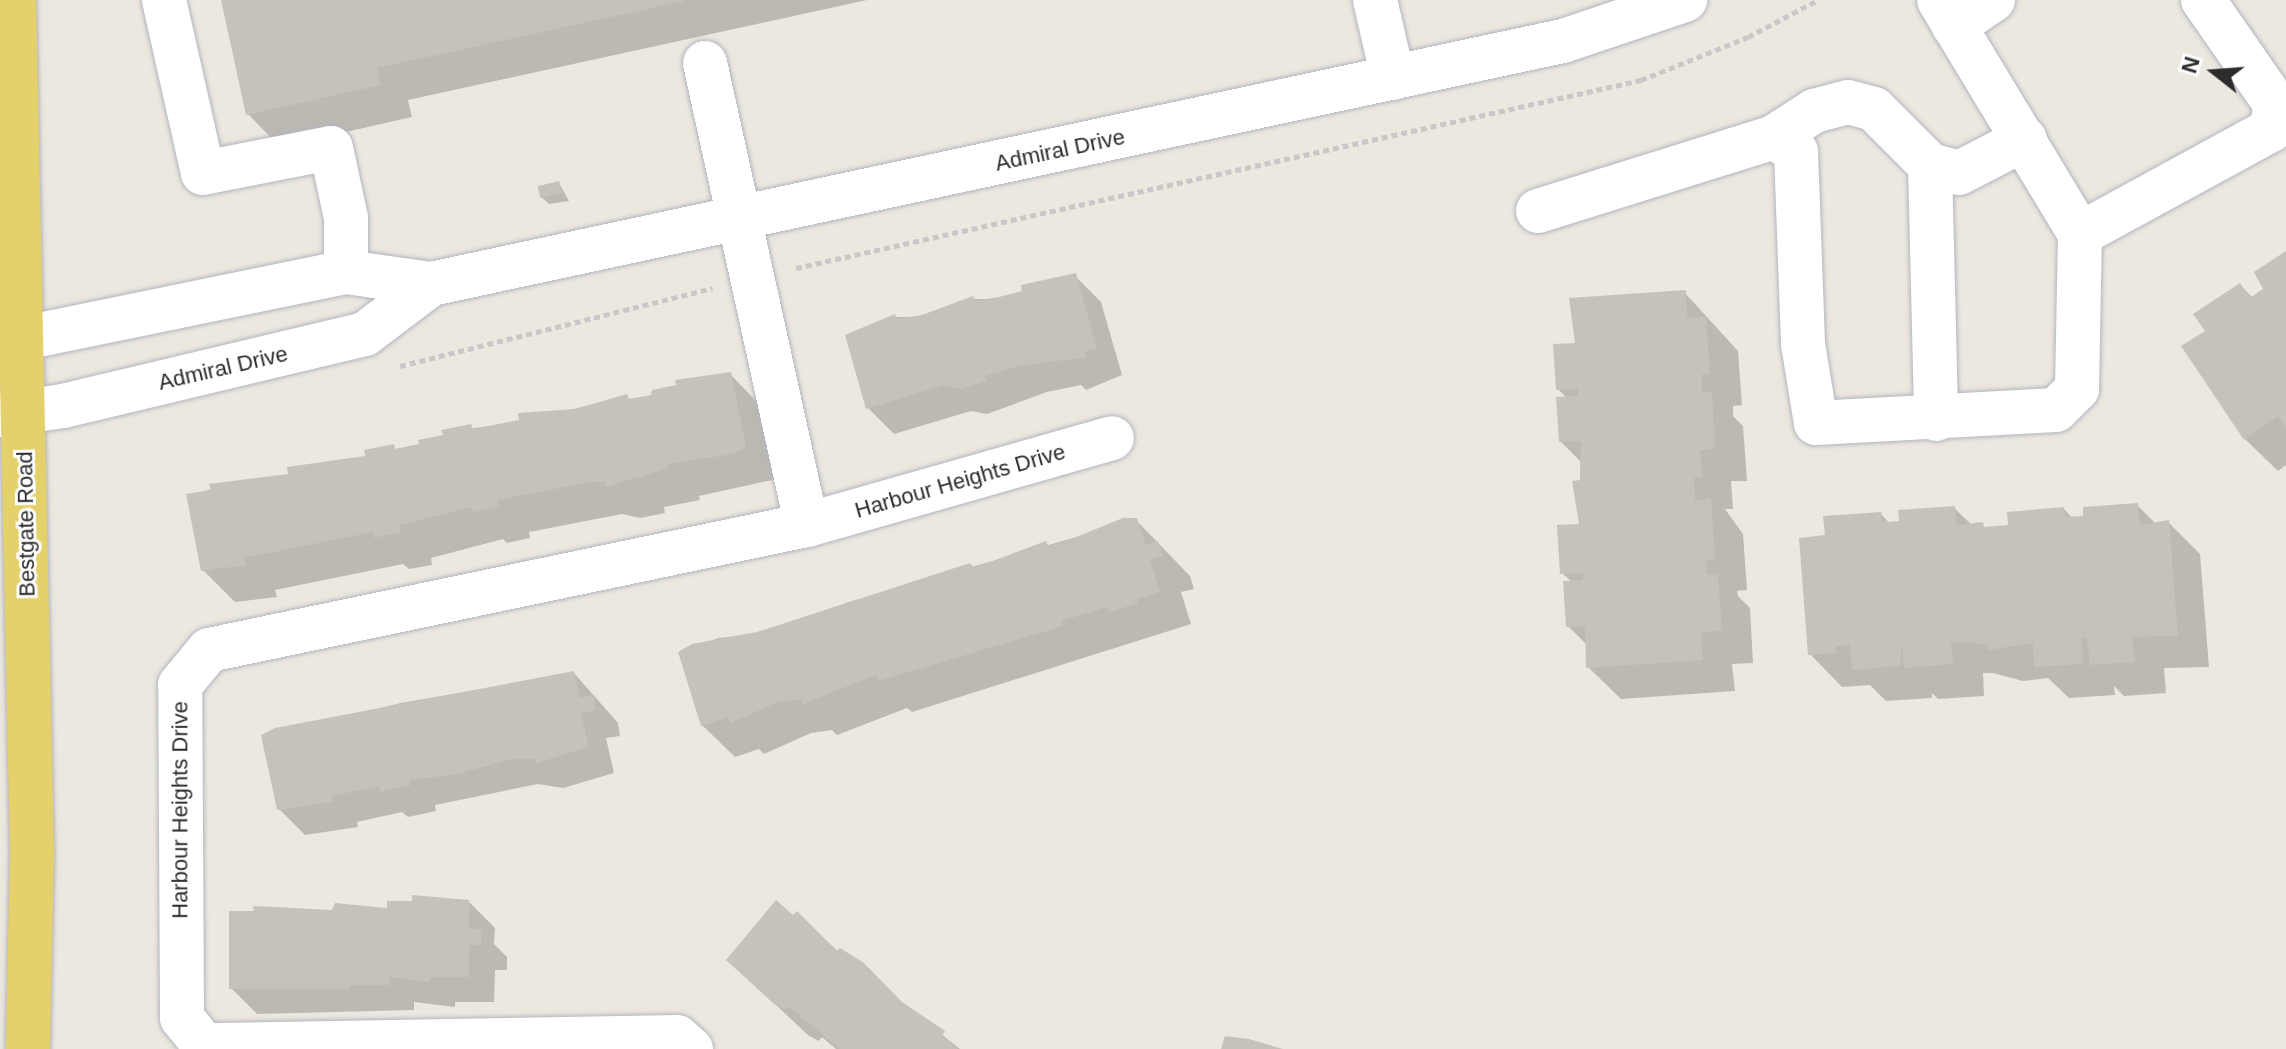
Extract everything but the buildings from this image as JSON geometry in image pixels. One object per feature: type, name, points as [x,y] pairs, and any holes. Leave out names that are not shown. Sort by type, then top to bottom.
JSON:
[{"type":"main road","name":"Bestgate Road","points":[[14,0],[11,341],[32,852],[28,1049]]},
{"type":"street","points":[[164,0],[203,173],[331,148],[346,218],[346,272]]},
{"type":"street","points":[[1375,0],[1393,78]]},
{"type":"street","name":"Admiral Drive","points":[[11,341],[346,272],[431,284],[1563,41],[1685,0]]},
{"type":"street","points":[[1774,137],[1796,152],[1803,344],[1816,423],[1936,419],[2056,410],[2077,389],[2080,234],[1947,13],[1993,0]]},
{"type":"street","points":[[2080,234],[2271,130],[2276,105],[2203,0]]},
{"type":"street","points":[[705,63],[807,525]]},
{"type":"street","points":[[1538,211],[1774,137],[1814,111],[1848,102],[1874,109],[1930,165],[1959,173],[2025,139]]},
{"type":"street","points":[[1930,165],[1936,419]]},
{"type":"street","name":"Admiral Drive","points":[[12,414],[365,334],[431,284]]},
{"type":"street","name":"Harbour Heights Drive","points":[[691,1049],[677,1037],[204,1045],[182,1018],[180,685],[209,650],[807,525],[1112,438]]},
{"type":"path","points":[[387,369],[752,277],[1641,80],[1748,37],[1818,0]]}]
